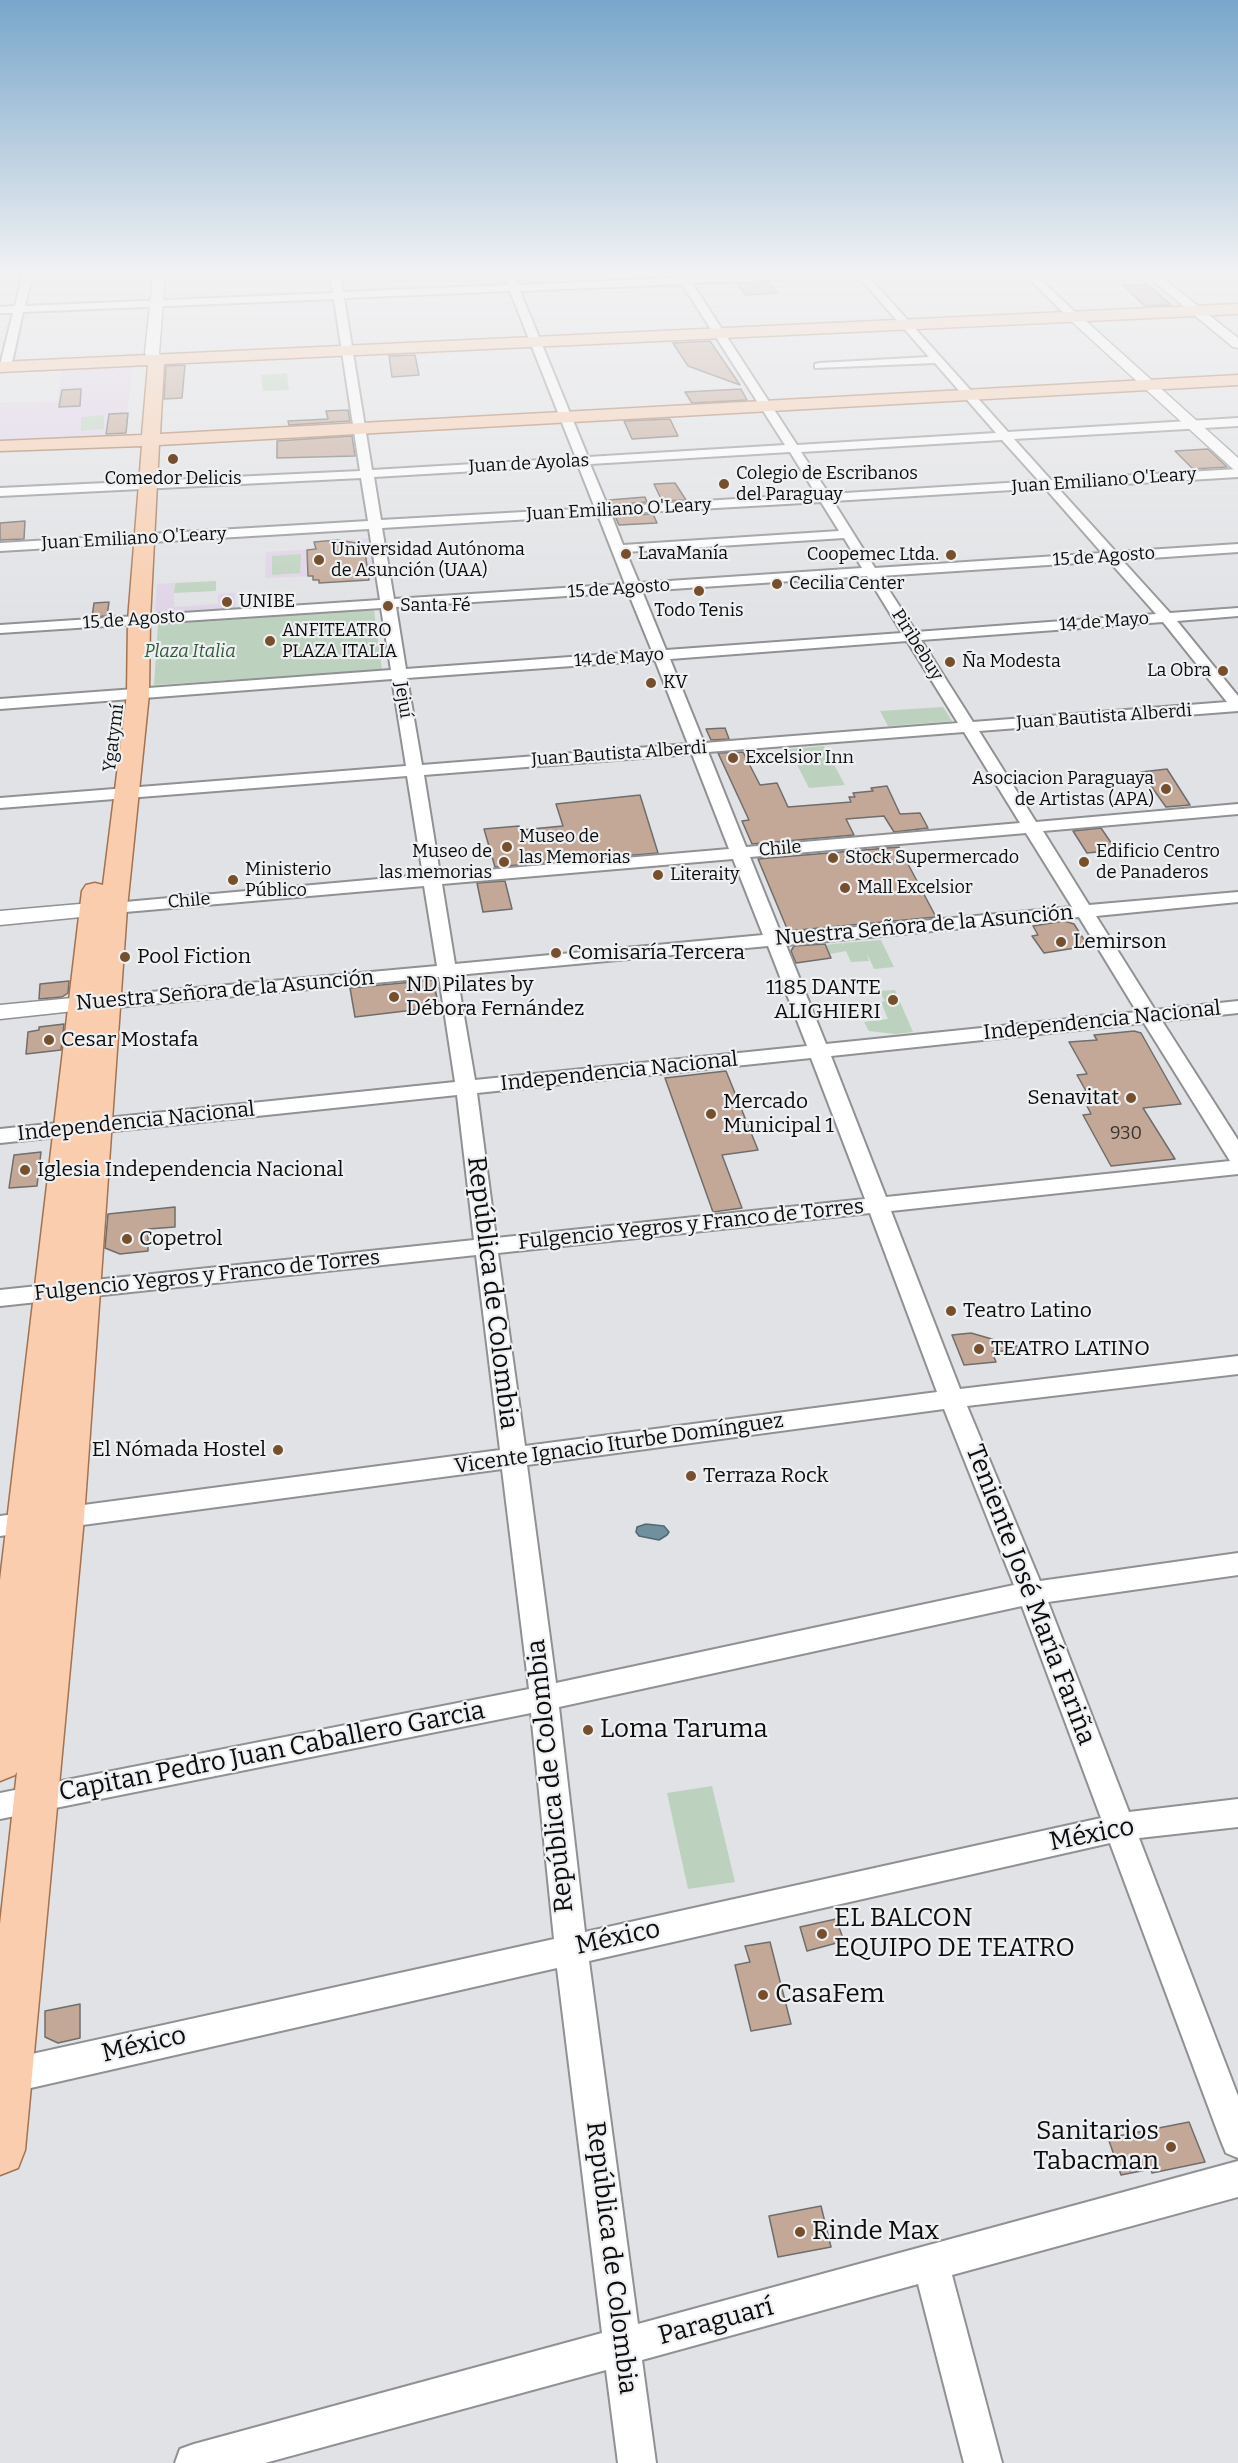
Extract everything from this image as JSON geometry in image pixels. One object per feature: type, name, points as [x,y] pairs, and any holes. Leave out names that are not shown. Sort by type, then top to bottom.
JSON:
[{"type":"main road","name":"Ygatymí","points":[[30,1522],[67,1290],[103,909],[129,694],[130,620],[148,391]]},
{"type":"main road","points":[[0,446],[359,429],[1041,391]]},
{"type":"main road","points":[[0,1762],[30,1522]]},
{"type":"main road","points":[[0,2150],[30,1522]]},
{"type":"street","name":"Jejuí","points":[[353,391],[466,1088]]},
{"type":"street","name":"Teniente José María Fariña","points":[[556,391],[819,1051],[952,1399],[1031,1593],[1238,2141]]},
{"type":"street","name":"Piribebuy","points":[[755,391],[825,498],[1148,1017],[1238,1157]]},
{"type":"street","points":[[965,391],[1167,618],[1238,706]]},
{"type":"street","points":[[1156,391],[1238,466]]},
{"type":"street","name":"Juan de Ayolas","points":[[0,492],[367,474],[1238,422]]},
{"type":"street","name":"Juan Emiliano O'Leary","points":[[0,547],[1238,473]]},
{"type":"street","points":[[618,549],[847,534]]},
{"type":"street","name":"15 de Agosto","points":[[0,629],[1238,548]]},
{"type":"street","name":"14 de Mayo","points":[[0,704],[1238,612]]},
{"type":"street","name":"Juan Bautista Alberdi","points":[[0,802],[1238,706]]},
{"type":"street","name":"Chile","points":[[0,918],[1238,809]]},
{"type":"street","name":"Nuestra Señora de la Asunción","points":[[0,1011],[1238,897]]},
{"type":"street","name":"Independencia Nacional","points":[[0,1136],[1238,1007]]},
{"type":"street","name":"República de Colombia","points":[[466,1088],[544,1698],[571,1948],[637,2463]]},
{"type":"street","name":"Fulgencio Yegros y Franco de Torres","points":[[0,1298],[1238,1167]]},
{"type":"street","name":"Vicente Ignacio Iturbe Domínguez","points":[[30,1522],[952,1399],[1238,1365]]},
{"type":"street","name":"Capitan Pedro Juan Caballero Garcia","points":[[18,1803],[544,1698],[1031,1593],[1238,1564]]},
{"type":"street","name":"México","points":[[4,2077],[571,1948],[1120,1827],[1238,1813]]},
{"type":"street","name":"Paraguarí","points":[[194,2463],[1238,2179]]},
{"type":"street","points":[[931,2262],[983,2463]]},
{"type":"shaded area","points":[[59,391],[130,391],[124,437],[0,443],[0,403],[57,402]]},
{"type":"shaded area","name":"Universidad Autónoma de Asunción (UAA)","points":[[369,538],[375,580],[319,583],[319,580],[313,580],[313,576],[265,578],[266,552],[316,549],[314,542]]},
{"type":"shaded area","name":"UNIBE","points":[[174,583],[174,607],[218,604],[218,594],[235,593],[236,611],[155,615],[157,584]]},
{"type":"green space","points":[[104,415],[104,429],[81,431],[81,417]]},
{"type":"green space","points":[[301,554],[300,573],[272,575],[272,556]]},
{"type":"green space","points":[[216,581],[216,591],[174,593],[175,583]]},
{"type":"green space","name":"Plaza Italia","points":[[374,610],[382,670],[154,685],[158,623]]},
{"type":"green space","points":[[943,707],[952,721],[888,726],[880,711]]},
{"type":"green space","points":[[824,746],[845,785],[809,788],[789,749]]},
{"type":"green space","points":[[881,940],[894,967],[874,969],[867,953],[869,961],[851,962],[846,951],[830,954],[826,945],[842,943],[844,946],[843,943]]},
{"type":"green space","points":[[895,990],[913,1032],[895,1034],[869,1031],[864,1022],[888,1019],[881,1002],[885,1001],[879,991]]},
{"type":"green space","points":[[712,1786],[735,1882],[688,1889],[667,1793]]},
{"type":"water","points":[[646,1524],[664,1526],[669,1532],[659,1540],[639,1536],[636,1532],[637,1527]]},
{"type":"building","points":[[62,391],[81,391],[80,406],[59,407]]},
{"type":"building","points":[[164,391],[183,391],[182,398],[164,399]]},
{"type":"building","points":[[742,391],[747,400],[692,403],[685,392]]},
{"type":"building","points":[[348,410],[350,421],[289,425],[288,421],[328,419],[326,411]]},
{"type":"building","points":[[128,413],[126,433],[106,434],[109,414]]},
{"type":"building","points":[[670,419],[678,436],[632,439],[624,421]]},
{"type":"building","points":[[352,436],[355,456],[277,458],[277,441]]},
{"type":"building","points":[[1208,449],[1227,467],[1193,469],[1175,451]]},
{"type":"building","points":[[675,483],[686,500],[662,501],[654,484]]},
{"type":"building","points":[[645,497],[647,502],[611,505],[609,500]]},
{"type":"building","points":[[653,514],[657,523],[619,525],[615,516]]},
{"type":"building","points":[[25,521],[24,539],[0,540],[0,523]]},
{"type":"building","name":"Universidad Autónoma de Asunción (UAA)","points":[[337,540],[364,544],[369,580],[319,583],[319,580],[313,580],[313,576],[308,576],[307,550],[316,549],[314,542]]},
{"type":"building","points":[[109,602],[107,616],[92,617],[94,603]]},
{"type":"building","points":[[725,728],[729,739],[711,740],[706,729]]},
{"type":"building","points":[[743,752],[760,785],[777,783],[788,807],[851,802],[849,797],[855,797],[853,793],[873,791],[871,788],[887,786],[900,814],[920,813],[928,828],[894,832],[884,816],[846,819],[854,835],[752,844],[742,821],[749,820],[718,753]]},
{"type":"building","name":"Asociacion Paraguaya de Artistas (APA)","points":[[1167,769],[1190,805],[1166,807],[1141,772]]},
{"type":"building","points":[[640,795],[658,853],[495,867],[484,829],[519,826],[520,830],[563,826],[556,804]]},
{"type":"building","points":[[1101,828],[1116,850],[1087,853],[1073,831]]},
{"type":"building","name":"Mall Excelsior","points":[[899,847],[936,917],[788,931],[758,859]]},
{"type":"building","points":[[505,881],[512,909],[483,912],[477,883]]},
{"type":"building","name":"Lemirson","points":[[1064,921],[1074,924],[1088,946],[1044,953],[1032,936],[1038,935],[1033,926]]},
{"type":"building","points":[[825,944],[831,958],[796,963],[791,951],[794,946]]},
{"type":"building","name":"ND Pilates by Débora Fernández","points":[[433,980],[439,1007],[355,1017],[350,988]]},
{"type":"building","points":[[69,981],[68,993],[62,997],[39,999],[40,984]]},
{"type":"building","name":"Cesar Mostafa","points":[[64,1024],[61,1050],[26,1054],[28,1032],[39,1030],[39,1027]]},
{"type":"building","points":[[1134,1031],[1141,1033],[1181,1104],[1143,1108],[1175,1159],[1111,1166],[1083,1115],[1091,1114],[1080,1092],[1086,1091],[1077,1075],[1087,1074],[1069,1042],[1097,1040],[1094,1035]]},
{"type":"building","name":"Mercado Municipal 1","points":[[726,1071],[758,1150],[722,1155],[742,1208],[713,1212],[665,1078]]},
{"type":"building","name":"Iglesia Independencia Nacional","points":[[41,1152],[37,1186],[9,1188],[14,1155]]},
{"type":"building","name":"Copetrol","points":[[175,1207],[175,1227],[148,1229],[148,1251],[120,1254],[105,1248],[108,1214]]},
{"type":"building","name":"TEATRO LATINO","points":[[971,1333],[1023,1349],[992,1352],[996,1362],[964,1365],[952,1335]]},
{"type":"building","name":"EL BALCON EQUIPO DE TEATRO","points":[[836,1919],[844,1941],[807,1951],[800,1927]]},
{"type":"building","name":"CasaFem","points":[[770,1942],[791,2024],[751,2031],[735,1965],[750,1962],[745,1946]]},
{"type":"building","points":[[80,2004],[80,2038],[58,2043],[45,2037],[45,2011]]},
{"type":"building","name":"Sanitarios Tabacman","points":[[1189,2122],[1205,2162],[1152,2173],[1151,2169],[1121,2175],[1108,2138]]},
{"type":"building","name":"Rinde Max","points":[[821,2206],[831,2247],[778,2257],[769,2216]]},
{"type":"place","name":"Comedor Delicis","points":[[173,459]]},
{"type":"place","name":"Colegio de Escribanos del Paraguay","points":[[724,484]]},
{"type":"place","name":"LavaManía","points":[[626,554]]},
{"type":"place","name":"Coopemec Ltda.","points":[[951,555]]},
{"type":"place","name":"Universidad Autónoma de Asunción (UAA)","points":[[319,560]]},
{"type":"place","name":"Cecilia Center","points":[[777,584]]},
{"type":"place","name":"Todo Tenis","points":[[699,591]]},
{"type":"place","name":"UNIBE","points":[[227,602]]},
{"type":"place","name":"Santa Fé","points":[[388,606]]},
{"type":"place","name":"ANFITEATRO PLAZA ITALIA","points":[[270,641]]},
{"type":"place","name":"Ña Modesta","points":[[950,662]]},
{"type":"place","name":"La Obra","points":[[1223,671]]},
{"type":"place","name":"KV","points":[[651,683]]},
{"type":"place","name":"Excelsior Inn","points":[[733,758]]},
{"type":"place","name":"Asociacion Paraguaya de Artistas (APA)","points":[[1166,789]]},
{"type":"place","name":"Museo de las Memorias","points":[[507,847]]},
{"type":"place","name":"Stock Supermercado","points":[[833,858]]},
{"type":"place","name":"Museo de las memorias","points":[[504,862]]},
{"type":"place","name":"Edificio Centro de Panaderos","points":[[1084,862]]},
{"type":"place","name":"Literaity","points":[[658,875]]},
{"type":"place","name":"Ministerio Público","points":[[233,880]]},
{"type":"place","name":"Mall Excelsior","points":[[845,888]]},
{"type":"place","name":"Lemirson","points":[[1061,942]]},
{"type":"place","name":"Comisaría Tercera","points":[[556,953]]},
{"type":"place","name":"Pool Fiction","points":[[125,957]]},
{"type":"place","name":"ND Pilates by Débora Fernández","points":[[394,997]]},
{"type":"place","name":"1185 DANTE ALIGHIERI","points":[[893,1000]]},
{"type":"place","name":"Cesar Mostafa","points":[[49,1040]]},
{"type":"place","name":"Senavitat","points":[[1131,1098]]},
{"type":"place","name":"Mercado Municipal 1","points":[[711,1114]]},
{"type":"place","name":"Iglesia Independencia Nacional","points":[[25,1170]]},
{"type":"place","name":"Copetrol","points":[[127,1239]]},
{"type":"place","name":"Teatro Latino","points":[[951,1311]]},
{"type":"place","name":"TEATRO LATINO","points":[[979,1349]]},
{"type":"place","name":"El Nómada Hostel","points":[[278,1450]]},
{"type":"place","name":"Terraza Rock","points":[[691,1476]]},
{"type":"place","name":"Loma Taruma","points":[[588,1730]]},
{"type":"place","name":"EL BALCON EQUIPO DE TEATRO","points":[[822,1934]]},
{"type":"place","name":"CasaFem","points":[[763,1995]]},
{"type":"place","name":"Sanitarios Tabacman","points":[[1171,2147]]},
{"type":"place","name":"Rinde Max","points":[[800,2232]]}]
